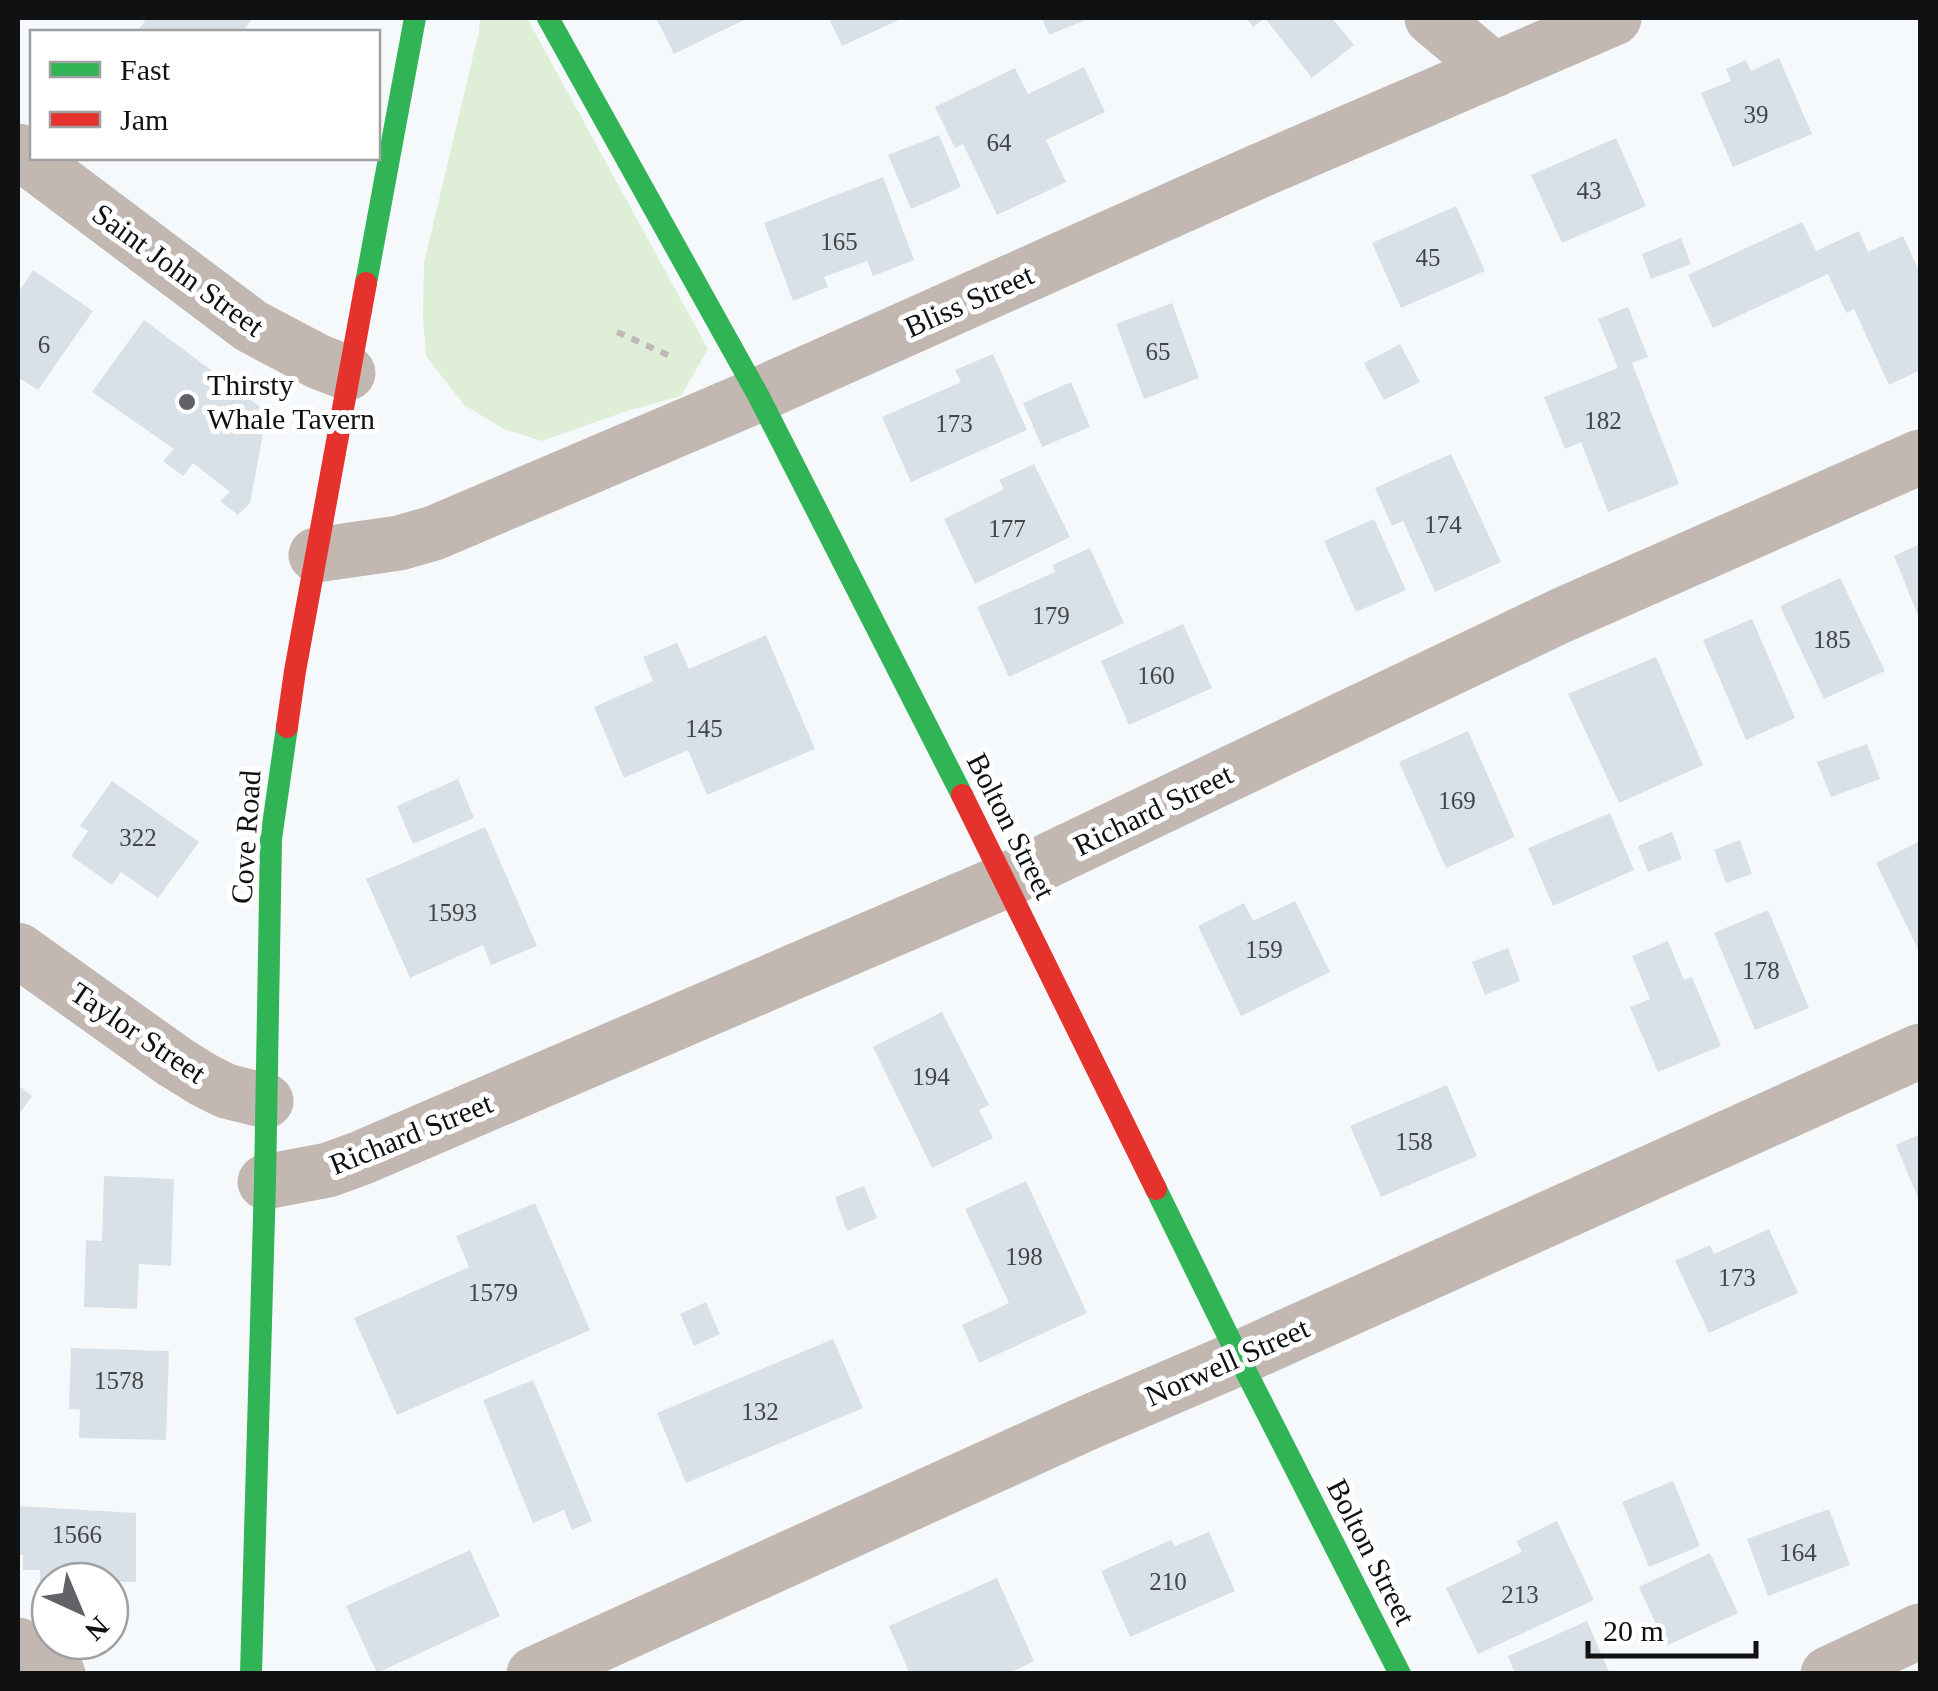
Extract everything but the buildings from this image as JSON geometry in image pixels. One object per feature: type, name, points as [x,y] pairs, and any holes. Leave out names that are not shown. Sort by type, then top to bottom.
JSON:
[{"type":"street","name":"Cove Road","points":[[252,1674],[271,839],[316,555],[415,18]]},
{"type":"street","name":"Bolton Street","points":[[548,18],[758,395],[1006,881],[1400,1674]]},
{"type":"street","points":[[1432,18],[1494,70]]},
{"type":"street","name":"Bliss Street","points":[[316,555],[372,548],[434,533],[758,395],[1259,171],[1614,18]]},
{"type":"street","name":"Saint John Street","points":[[18,152],[251,326],[348,373]]},
{"type":"street","name":"Richard Street","points":[[265,1182],[328,1170],[360,1158],[1006,881],[1560,616],[1920,457]]},
{"type":"street","name":"Taylor Street","points":[[18,950],[204,1080],[226,1091],[266,1100]]},
{"type":"street","name":"Norwell Street","points":[[534,1674],[1920,1051]]},
{"type":"street","points":[[1828,1674],[1920,1631]]},
{"type":"street","points":[[18,1645],[58,1674]]},
{"type":"green space","points":[[480,18],[527,18],[708,349],[681,396],[542,441],[504,429],[464,405],[426,356],[424,263]]},
{"type":"traffic: fast","points":[[366,283],[415,18]]},
{"type":"traffic: fast","points":[[548,18],[758,395],[962,795]]},
{"type":"traffic: fast","points":[[251,1674],[271,839],[287,727]]},
{"type":"traffic: fast","points":[[1156,1189],[1400,1674]]},
{"type":"traffic: jam","points":[[287,727],[366,283]]},
{"type":"traffic: jam","points":[[962,795],[1156,1189]]},
{"type":"place","name":"Thirsty Whale Tavern","points":[[187,402]]}]
